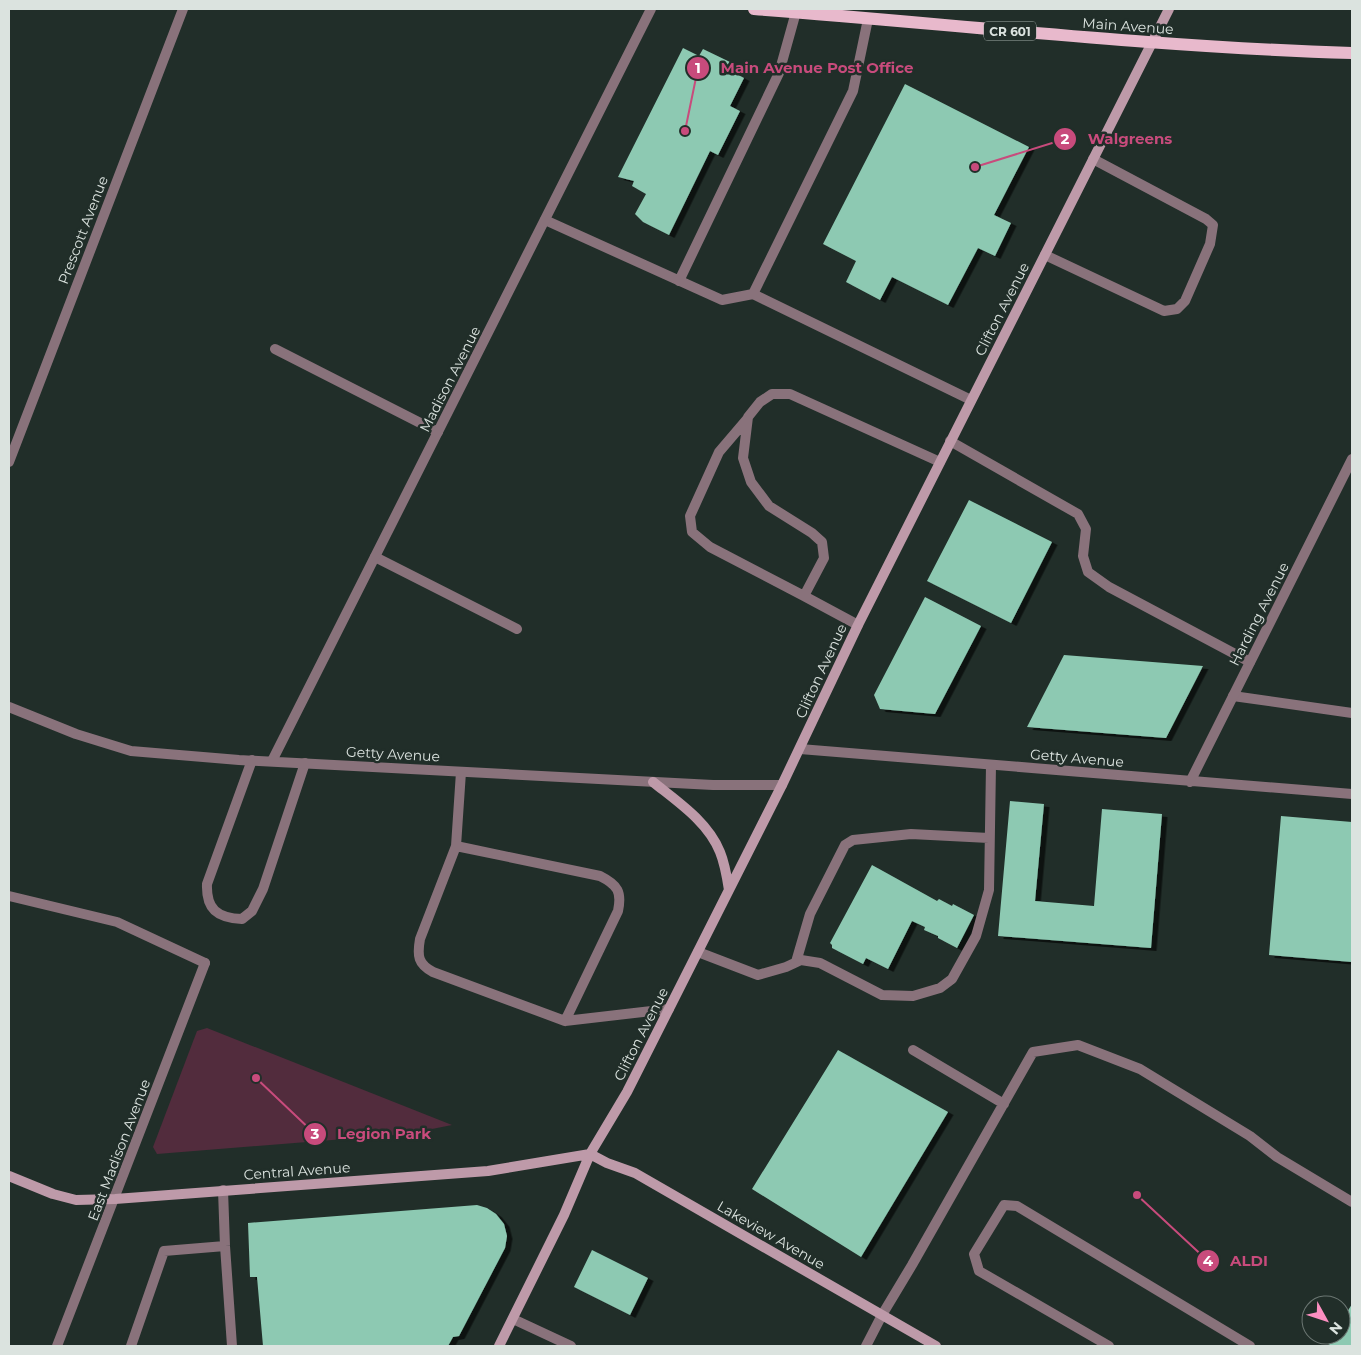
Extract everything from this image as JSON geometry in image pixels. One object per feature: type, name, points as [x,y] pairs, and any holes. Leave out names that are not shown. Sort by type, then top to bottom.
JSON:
[{"type":"main road","name":"Main Avenue","points":[[761,9],[1086,38],[1352,53]]},
{"type":"main road","name":"Clifton Avenue","points":[[499,1346],[564,1215],[590,1154],[627,1092],[698,952],[800,749],[858,625],[1169,9]]},
{"type":"main road","points":[[653,782],[693,814],[709,833],[720,851],[729,890]]},
{"type":"main road","name":"Central Avenue","points":[[9,1176],[53,1194],[76,1200],[115,1199],[488,1171],[590,1154]]},
{"type":"main road","name":"Lakeview Avenue","points":[[590,1154],[636,1173],[936,1346]]},
{"type":"street","name":"Prescott Avenue","points":[[9,462],[182,9]]},
{"type":"street","name":"Madison Avenue","points":[[272,761],[651,9]]},
{"type":"street","points":[[679,281],[779,73],[796,12]]},
{"type":"street","points":[[752,294],[853,91],[868,19]]},
{"type":"street","points":[[1045,255],[1164,311],[1177,309],[1185,301],[1210,244],[1213,225],[1206,219],[1093,159]]},
{"type":"street","points":[[545,220],[722,300],[752,294],[971,400]]},
{"type":"street","points":[[275,349],[438,432]]},
{"type":"street","points":[[858,625],[710,548],[692,532],[690,516],[719,452],[760,402],[772,394],[790,394],[940,462]]},
{"type":"street","points":[[748,417],[743,458],[751,482],[769,506],[812,533],[822,542],[824,558],[804,596]]},
{"type":"street","points":[[950,441],[1078,514],[1086,529],[1083,556],[1088,572],[1109,587],[1250,662]]},
{"type":"street","name":"Harding Avenue","points":[[1190,782],[1352,459]]},
{"type":"street","points":[[375,557],[517,629]]},
{"type":"street","points":[[1233,696],[1352,713]]},
{"type":"street","name":"Getty Avenue","points":[[9,707],[76,734],[132,750],[252,760],[461,772],[713,785],[782,785]]},
{"type":"street","name":"Getty Avenue","points":[[800,749],[1352,794]]},
{"type":"street","points":[[252,760],[208,884],[207,896],[214,911],[227,918],[242,919],[252,911],[259,896],[304,762]]},
{"type":"street","points":[[698,952],[758,975],[786,967],[801,960],[820,963],[882,995],[913,996],[940,988],[952,979],[976,936],[989,890],[991,765]]},
{"type":"street","points":[[461,772],[456,846],[420,939],[419,960],[425,968],[565,1021],[669,1009]]},
{"type":"street","points":[[796,962],[810,914],[845,845],[854,840],[911,834],[989,838]]},
{"type":"street","points":[[456,846],[600,876],[610,881],[617,889],[621,898],[618,911],[565,1021]]},
{"type":"street","name":"East Madison Avenue","points":[[9,896],[117,922],[205,963],[57,1346]]},
{"type":"street","points":[[866,1346],[1033,1052],[1078,1045],[1140,1068],[1250,1136],[1277,1157],[1352,1202]]},
{"type":"street","points":[[913,1050],[1004,1104]]},
{"type":"street","points":[[223,1190],[232,1346]]},
{"type":"street","points":[[1109,1346],[980,1270],[974,1254],[1004,1205],[1017,1206],[1237,1343],[1250,1346]]},
{"type":"street","points":[[131,1346],[164,1251],[225,1246]]},
{"type":"street","points":[[513,1319],[571,1346]]},
{"type":"shaded area","points":[[207,1028],[452,1125],[407,1134],[157,1154],[153,1147],[197,1031]]},
{"type":"building","points":[[683,48],[699,56],[703,49],[732,63],[729,70],[744,78],[730,106],[740,111],[718,155],[710,151],[669,235],[643,222],[635,214],[646,194],[632,186],[634,181],[618,177]]},
{"type":"building","points":[[905,84],[1029,147],[994,215],[1011,223],[995,256],[978,248],[948,305],[892,277],[880,300],[846,282],[856,261],[823,244]]},
{"type":"building","points":[[969,500],[1052,542],[1011,623],[927,581]]},
{"type":"building","points":[[925,597],[981,626],[935,714],[880,709],[874,695]]},
{"type":"building","points":[[1064,655],[1203,666],[1166,738],[1027,727]]},
{"type":"building","points":[[1010,801],[1044,804],[1035,901],[1094,906],[1102,809],[1162,814],[1151,948],[998,936]]},
{"type":"building","points":[[1281,816],[1352,822],[1352,962],[1269,955]]},
{"type":"building","points":[[872,865],[937,901],[939,899],[952,906],[953,904],[974,915],[957,948],[924,930],[925,927],[912,921],[888,969],[866,958],[863,964],[832,948],[830,943]]},
{"type":"building","points":[[838,1050],[948,1112],[861,1257],[752,1189]]},
{"type":"building","points":[[477,1205],[487,1208],[496,1214],[504,1224],[507,1236],[505,1248],[459,1336],[453,1337],[448,1346],[263,1346],[257,1277],[250,1277],[248,1223]]},
{"type":"building","points":[[592,1250],[648,1278],[630,1315],[574,1287]]},
{"type":"building","points":[[1352,1304],[1352,1346],[1330,1345],[1351,1345]]},
{"type":"place","name":"Main Avenue Post Office","points":[[685,131]]},
{"type":"place","name":"Walgreens","points":[[975,167]]},
{"type":"place","name":"Legion Park","points":[[256,1078]]},
{"type":"place","name":"ALDI","points":[[1137,1195]]}]
